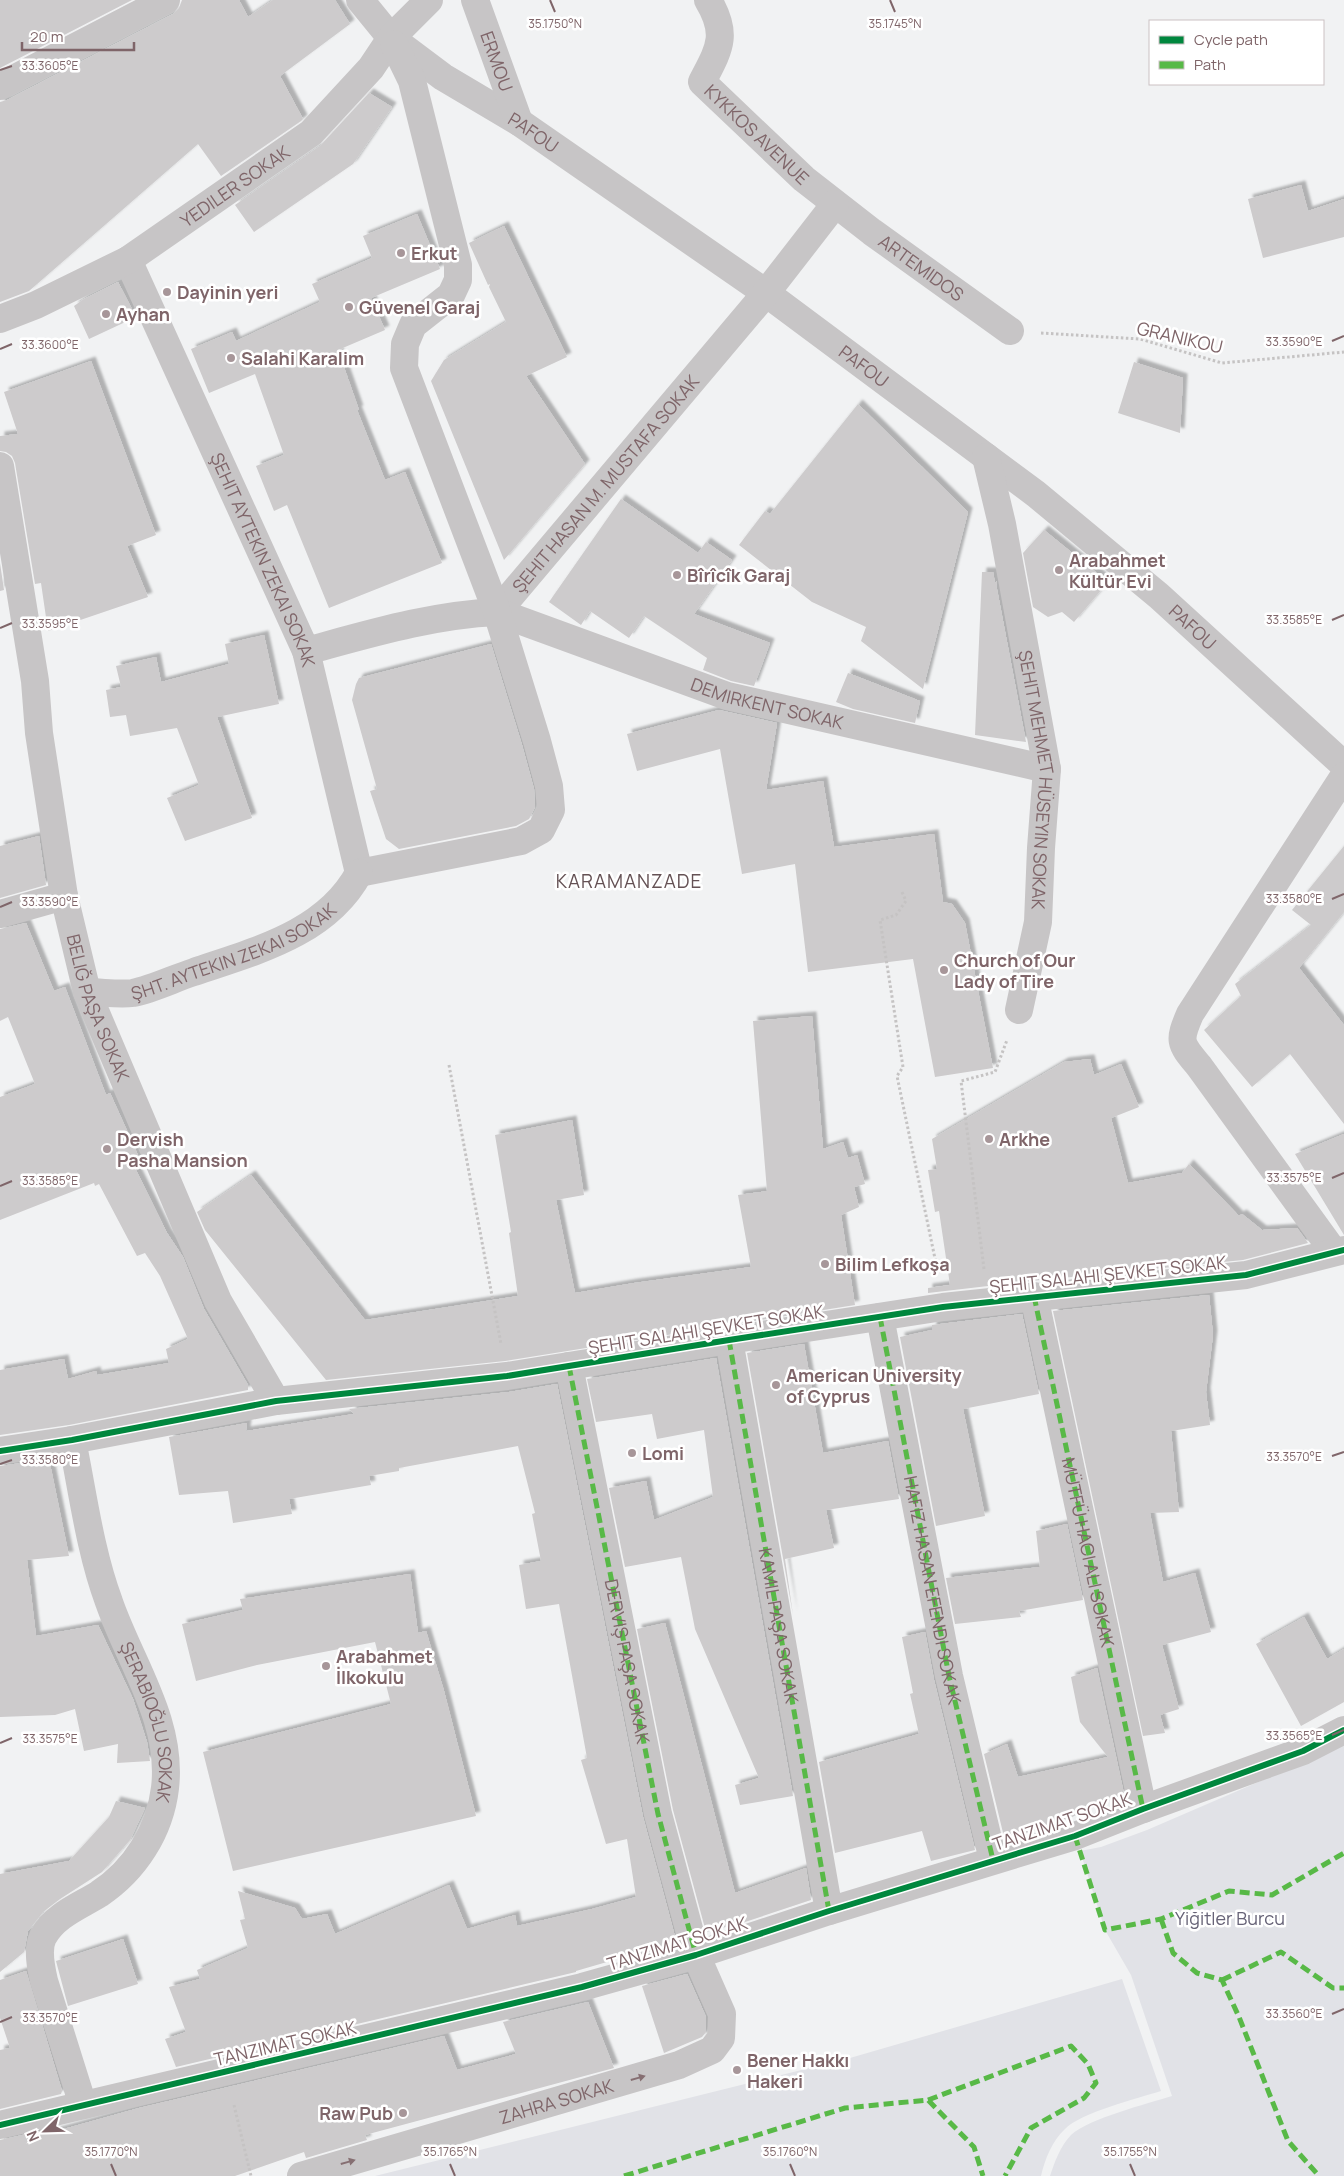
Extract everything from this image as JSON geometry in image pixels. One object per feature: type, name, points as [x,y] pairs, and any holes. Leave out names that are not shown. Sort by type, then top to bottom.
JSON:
[{"type":"street","points":[[0,86],[166,0]]},
{"type":"street","name":"PAFOU","points":[[360,0],[391,38],[443,77],[519,122],[766,293],[1036,494],[1159,596],[1344,766]]},
{"type":"street","name":"YEDILER SOKAK","points":[[0,319],[36,305],[128,260],[311,133],[371,68],[391,38],[429,0]]},
{"type":"street","name":"ERMOU","points":[[475,0],[519,122]]},
{"type":"street","name":"KYKKOS AVENUE","points":[[708,0],[717,15],[720,26],[718,50],[702,82],[804,179],[835,204]]},
{"type":"street","points":[[359,873],[520,842],[541,830],[550,810],[549,786],[538,741],[497,612],[404,368],[404,344],[412,325],[451,295],[458,280],[458,265],[412,81],[391,38]]},
{"type":"street","name":"ŞEHIT HASAN M. MUSTAFA SOKAK","points":[[497,612],[766,293],[835,204]]},
{"type":"street","name":"ARTEMIDOS","points":[[835,204],[1010,331]]},
{"type":"street","name":"ŞEHIT AYTEKIN ZEKAI SOKAK","points":[[128,260],[306,652],[359,873]]},
{"type":"street","name":"ŞEHIT MEHMET HÜSEYIN SOKAK","points":[[986,457],[1002,524],[1047,769],[1038,922],[1019,1010]]},
{"type":"street","name":"BELIĞ PAŞA SOKAK","points":[[0,466],[35,681],[39,732],[64,896],[87,992],[218,1301],[276,1401]]},
{"type":"street","points":[[306,652],[396,627],[469,614],[497,612]]},
{"type":"street","name":"DEMIRKENT SOKAK","points":[[497,612],[727,696],[1047,769]]},
{"type":"street","points":[[1339,1251],[1199,1066],[1183,1048],[1182,1033],[1190,1014],[1344,776]]},
{"type":"street","name":"ŞHT. AYTEKIN ZEKAI SOKAK","points":[[87,992],[132,993],[272,945],[308,927],[326,913],[342,899],[359,873]]},
{"type":"street","points":[[0,914],[64,896]]},
{"type":"street","name":"ŞEHIT SALAHI ŞEVKET SOKAK","points":[[0,1451],[72,1440],[276,1401],[507,1376],[880,1317],[1034,1296],[1246,1275],[1339,1251]]},
{"type":"street","points":[[1034,1296],[1143,1808]]},
{"type":"street","points":[[880,1317],[949,1676],[993,1860]]},
{"type":"street","name":"KAMIL PAŞA SOKAK","points":[[729,1340],[829,1911]]},
{"type":"street","name":"DERVIŞ PAŞA SOKAK","points":[[569,1366],[658,1814],[696,1955]]},
{"type":"street","name":"ŞERABIOĞLU SOKAK","points":[[72,1440],[101,1578],[109,1603],[159,1720],[165,1758],[165,1788],[151,1836],[139,1856],[119,1878],[100,1893],[70,1910],[55,1922],[42,1938],[40,1950],[42,1974],[83,2105]]},
{"type":"street","name":"TANZIMAT SOKAK","points":[[0,2125],[582,1987],[696,1955],[829,1911],[1075,1836],[1143,1808],[1303,1751],[1344,1730]]},
{"type":"street","name":"ZAHRA SOKAK","points":[[301,2176],[679,2066],[700,2057],[712,2050],[721,2038],[723,2026],[722,2014],[696,1955]]},
{"type":"path","points":[[902,892],[906,902],[896,915],[880,920],[903,1067],[897,1076],[938,1277]]},
{"type":"path","points":[[988,1302],[961,1081],[995,1072],[1019,1010]]},
{"type":"path","points":[[450,1065],[507,1376]]},
{"type":"path","points":[[225,2072],[251,2176]]},
{"type":"green space","name":"Yiğitler Burcu","points":[[1344,1745],[1344,2176],[1050,2176],[1064,2144],[1071,2135],[1080,2129],[1105,2117],[1172,2096],[1131,1975],[1105,1930],[1080,1851],[1101,1847],[1147,1830]]},
{"type":"green space","points":[[1122,1979],[1161,2091],[1096,2112],[1072,2123],[1060,2134],[1053,2145],[1041,2176],[375,2176],[850,2058]]},
{"type":"building","points":[[0,0],[132,0],[0,68]]},
{"type":"building","points":[[182,0],[239,0],[248,17],[273,0],[335,0],[350,24],[280,76],[303,119],[301,121],[221,176],[198,144],[29,291],[0,302],[0,102],[173,14],[179,8]]},
{"type":"building","points":[[369,93],[392,107],[353,164],[254,232],[235,205],[320,146]]},
{"type":"building","points":[[1301,185],[1308,211],[1344,199],[1344,237],[1263,258],[1248,199]]},
{"type":"building","points":[[417,214],[440,269],[371,298],[385,330],[338,350],[359,410],[357,410],[385,480],[405,472],[442,563],[329,608],[287,505],[274,511],[256,466],[284,455],[255,374],[209,393],[191,349],[232,332],[236,341],[320,302],[312,284],[372,258],[363,236]]},
{"type":"building","points":[[504,226],[567,357],[526,376],[585,464],[504,560],[431,381],[444,360],[506,322],[489,287],[490,284],[488,285],[469,243]]},
{"type":"building","name":"Ayhan","points":[[118,282],[136,317],[89,339],[74,306]]},
{"type":"building","points":[[91,361],[156,535],[127,546],[148,597],[48,631],[41,583],[35,584],[15,463],[12,456],[0,451],[0,436],[18,434],[4,392]]},
{"type":"building","points":[[1134,362],[1183,378],[1180,433],[1118,413]]},
{"type":"building","points":[[858,404],[968,512],[923,689],[861,641],[866,627],[812,602],[739,545],[765,511],[770,514]]},
{"type":"building","name":"Bîrîcîk Garaj","points":[[621,499],[698,553],[706,542],[732,560],[694,614],[770,643],[754,686],[731,681],[703,670],[707,658],[644,616],[629,638],[590,611],[581,625],[549,602]]},
{"type":"building","name":"Arabahmet Kültür Evi","points":[[1044,530],[1108,582],[1074,622],[1062,612],[1048,617],[1033,607],[1023,553]]},
{"type":"building","points":[[0,563],[4,590],[0,591]]},
{"type":"building","points":[[982,572],[993,572],[995,583],[997,581],[996,584],[1026,742],[975,735]]},
{"type":"building","points":[[264,635],[279,704],[217,717],[252,818],[185,841],[167,798],[199,785],[177,728],[130,736],[126,715],[110,717],[106,690],[121,687],[116,666],[156,657],[161,682],[229,664],[225,644]]},
{"type":"building","points":[[491,644],[534,789],[535,807],[529,819],[516,826],[399,849],[386,839],[370,791],[377,789],[352,700],[356,684],[359,678]]},
{"type":"building","points":[[848,673],[920,701],[915,723],[853,709],[836,702]]},
{"type":"building","points":[[719,710],[777,723],[766,790],[823,781],[834,847],[934,834],[943,902],[952,904],[965,923],[993,1068],[935,1077],[913,959],[808,972],[795,864],[742,874],[720,749],[637,771],[627,734]]},
{"type":"building","points":[[39,836],[46,885],[0,898],[0,846]]},
{"type":"building","points":[[1344,846],[1344,912],[1299,968],[1344,1025],[1344,1124],[1290,1054],[1252,1087],[1204,1030],[1241,996],[1235,984],[1311,925],[1292,910]]},
{"type":"building","points":[[26,923],[54,991],[65,987],[106,1095],[110,1093],[142,1164],[135,1168],[167,1233],[183,1257],[204,1309],[248,1385],[248,1390],[69,1425],[0,1435],[0,1370],[64,1359],[68,1379],[96,1371],[97,1375],[169,1363],[166,1349],[188,1339],[160,1276],[145,1253],[137,1256],[99,1184],[95,1186],[94,1183],[0,1220],[0,1097],[35,1084],[8,1017],[0,1021],[0,929]]},
{"type":"building","points":[[812,1016],[823,1149],[843,1142],[848,1158],[857,1155],[865,1184],[854,1187],[859,1207],[841,1215],[855,1305],[505,1361],[326,1380],[205,1230],[197,1212],[251,1175],[365,1320],[518,1296],[509,1233],[511,1232],[495,1135],[572,1120],[584,1195],[556,1200],[575,1293],[751,1267],[738,1195],[767,1191],[753,1021]]},
{"type":"building","points":[[1090,1059],[1094,1075],[1121,1064],[1139,1107],[1111,1118],[1128,1183],[1182,1173],[1189,1164],[1239,1216],[1242,1214],[1262,1230],[1297,1228],[1308,1243],[1243,1260],[928,1293],[928,1288],[950,1285],[939,1211],[935,1212],[928,1170],[937,1169],[932,1139],[1064,1062]]},
{"type":"building","points":[[1344,1134],[1344,1235],[1295,1154]]},
{"type":"building","points":[[1209,1295],[1213,1335],[1206,1392],[1210,1425],[1171,1431],[1179,1512],[1150,1513],[1163,1582],[1195,1573],[1211,1632],[1162,1645],[1179,1709],[1160,1715],[1165,1733],[1143,1736],[1053,1311]]},
{"type":"building","points":[[1022,1314],[1039,1394],[963,1409],[985,1516],[936,1526],[900,1337],[932,1330],[932,1325]]},
{"type":"building","points":[[804,1344],[823,1453],[888,1441],[899,1499],[826,1510],[834,1548],[785,1559],[793,1615],[747,1353]]},
{"type":"building","points":[[716,1358],[793,1796],[740,1805],[735,1785],[759,1778],[695,1629],[681,1557],[625,1567],[609,1488],[646,1481],[654,1520],[713,1497],[704,1430],[657,1439],[652,1414],[596,1422],[587,1379]]},
{"type":"building","points":[[557,1384],[643,1817],[677,1944],[632,1957],[631,1955],[576,1972],[176,2067],[165,2039],[186,2032],[169,1987],[200,1979],[197,1970],[248,1948],[240,1920],[245,1919],[238,1891],[295,1908],[302,1919],[327,1914],[335,1934],[449,1885],[467,1929],[515,1915],[517,1926],[636,1897],[627,1839],[606,1844],[581,1760],[587,1758],[559,1604],[526,1609],[519,1565],[541,1561],[532,1514],[535,1513],[518,1446],[399,1468],[399,1471],[369,1476],[371,1485],[289,1499],[292,1514],[233,1523],[228,1491],[179,1495],[169,1437],[247,1423],[246,1431],[354,1414],[349,1409],[509,1392]]},
{"type":"building","points":[[49,1459],[69,1556],[27,1560],[36,1636],[98,1625],[133,1699],[147,1742],[150,1761],[117,1763],[118,1744],[84,1751],[75,1709],[55,1715],[0,1717],[0,1466]]},
{"type":"building","points":[[1067,1524],[1083,1600],[1019,1611],[1021,1617],[955,1624],[946,1578],[1040,1567],[1036,1531]]},
{"type":"building","points":[[410,1574],[418,1633],[426,1631],[444,1691],[476,1816],[233,1871],[203,1752],[391,1704],[375,1642],[257,1665],[196,1681],[182,1624],[243,1610],[240,1599]]},
{"type":"building","points":[[1304,1617],[1327,1659],[1344,1649],[1344,1702],[1301,1726],[1256,1644]]},
{"type":"building","points":[[665,1623],[735,1893],[806,1868],[811,1900],[742,1923],[706,1932],[673,1810],[637,1629]]},
{"type":"building","points":[[925,1632],[934,1680],[975,1850],[931,1861],[922,1831],[835,1853],[819,1762],[919,1734],[910,1694],[913,1693],[902,1637]]},
{"type":"building","points":[[1097,1668],[1124,1794],[1072,1817],[1005,1841],[984,1754],[1007,1744],[1018,1777],[1108,1757],[1080,1722],[1071,1677]]},
{"type":"building","points":[[116,1801],[145,1808],[130,1840],[102,1872],[43,1912],[28,1931],[24,1952],[0,1972],[0,1874],[69,1861],[109,1817]]},
{"type":"building","points":[[123,1939],[138,1984],[68,2006],[56,1961]]},
{"type":"building","points":[[26,1971],[62,2091],[61,2094],[0,2109],[0,2050],[10,2048],[0,2018],[0,1980]]},
{"type":"building","points":[[687,1974],[706,2017],[706,2032],[702,2037],[664,2053],[642,1986]]},
{"type":"building","points":[[588,2002],[614,2068],[365,2135],[367,2140],[306,2158],[304,2152],[235,2176],[0,2176],[0,2140],[54,2128],[53,2132],[139,2108],[444,2036],[457,2070],[516,2054],[503,2022]]},
{"type":"marked path","points":[[1034,1296],[1143,1809]]},
{"type":"marked path","points":[[880,1317],[949,1676],[993,1860]]},
{"type":"marked path","points":[[729,1340],[829,1911]]},
{"type":"marked path","points":[[569,1366],[658,1814],[696,1955]]},
{"type":"marked path","points":[[1075,1836],[1105,1930],[1161,1919],[1229,1891],[1272,1895],[1344,1853]]},
{"type":"marked path","points":[[1161,1919],[1173,1953],[1197,1973],[1222,1980],[1239,2017],[1288,2141],[1319,2176]]},
{"type":"marked path","points":[[1222,1980],[1281,1952],[1333,1988],[1344,1988]]},
{"type":"marked path","points":[[928,2100],[1071,2046],[1088,2064],[1096,2083],[1084,2098],[1031,2128],[1005,2176]]},
{"type":"marked path","points":[[624,2176],[845,2108],[928,2100],[974,2147],[983,2176]]},
{"type":"cycle path","points":[[0,1451],[72,1440],[276,1401],[507,1376],[943,1307],[1246,1275],[1344,1250]]},
{"type":"cycle path","points":[[0,2125],[582,1987],[696,1955],[829,1911],[1075,1836],[1143,1809],[1303,1751],[1344,1730]]},
{"type":"place","name":"Erkut","points":[[401,253]]},
{"type":"place","name":"Dayinin yeri","points":[[167,292]]},
{"type":"place","name":"Güvenel Garaj","points":[[349,307]]},
{"type":"place","name":"Ayhan","points":[[106,314]]},
{"type":"place","name":"Salahi Karalim","points":[[231,358]]},
{"type":"place","name":"Arabahmet Kültür Evi","points":[[1059,570]]},
{"type":"place","name":"Bîrîcîk Garaj","points":[[677,575]]},
{"type":"place","name":"Church of Our Lady of Tire","points":[[944,970]]},
{"type":"place","name":"Arkhe","points":[[989,1139]]},
{"type":"place","name":"Dervish Pasha Mansion","points":[[107,1149]]},
{"type":"place","name":"Bilim Lefkoşa","points":[[825,1264]]},
{"type":"place","name":"American University of Cyprus","points":[[776,1385]]},
{"type":"place","name":"Lomi","points":[[632,1453]]},
{"type":"place","name":"Arabahmet İlkokulu","points":[[326,1666]]},
{"type":"place","name":"Bener Hakkı Hakeri","points":[[737,2070]]},
{"type":"place","name":"Raw Pub","points":[[403,2113]]},
{"type":"district","name":"KARAMANZADE","points":[[629,881]]}]
